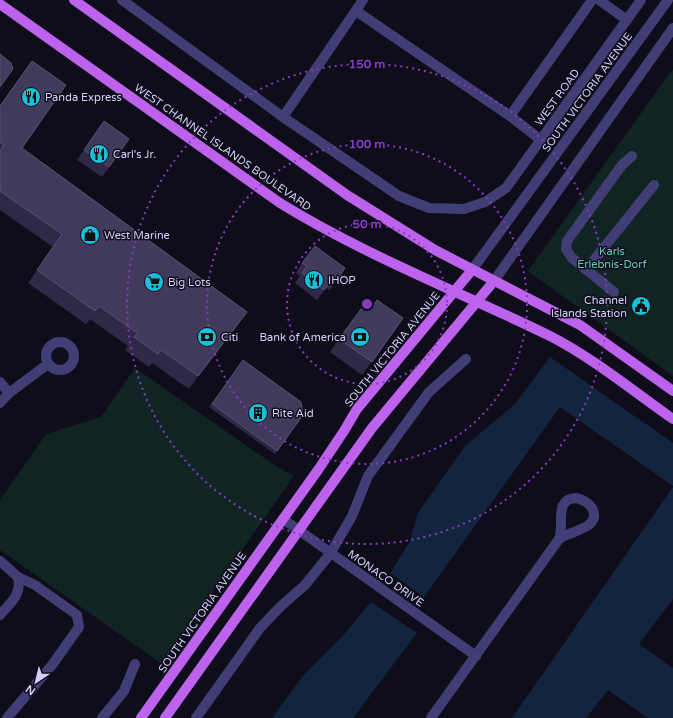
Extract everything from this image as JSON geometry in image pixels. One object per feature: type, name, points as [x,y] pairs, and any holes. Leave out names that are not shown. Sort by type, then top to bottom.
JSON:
[{"type":"main road","points":[[74,0],[347,195],[435,250],[580,325],[673,391]]},
{"type":"main road","name":"WEST CHANNEL ISLANDS BOULEVARD","points":[[0,4],[280,203],[343,239],[551,337],[673,419]]},
{"type":"main road","name":"SOUTH VICTORIA AVENUE","points":[[141,718],[283,519],[344,431],[364,399],[472,270]]},
{"type":"main road","points":[[165,718],[387,409],[494,281]]},
{"type":"street","name":"WEST ROAD","points":[[122,0],[283,117],[398,196],[429,208],[464,209],[485,202],[506,188],[641,0]]},
{"type":"street","points":[[283,117],[363,0]]},
{"type":"street","points":[[510,116],[592,0]]},
{"type":"street","points":[[599,0],[627,20]]},
{"type":"street","name":"SOUTH VICTORIA AVENUE","points":[[472,270],[668,0]]},
{"type":"street","points":[[356,11],[510,116],[541,140]]},
{"type":"street","points":[[494,281],[673,28]]},
{"type":"street","points":[[614,292],[586,270],[566,250],[567,241],[622,165],[632,156]]},
{"type":"street","points":[[586,270],[654,185]]},
{"type":"street","points":[[196,718],[260,628],[281,606],[305,585],[330,554],[339,541],[352,516],[363,486],[374,467],[429,392],[466,359]]},
{"type":"street","points":[[0,404],[9,393],[48,364]]},
{"type":"street","points":[[0,382],[9,393]]},
{"type":"street","name":"MONACO DRIVE","points":[[283,519],[330,554],[476,656]]},
{"type":"street","points":[[431,718],[559,539]]},
{"type":"street","points":[[0,561],[18,577],[35,585],[77,615],[79,627],[52,665],[7,718]]},
{"type":"street","points":[[0,615],[20,589],[18,577]]},
{"type":"street","points":[[102,718],[124,691],[136,664]]},
{"type":"green space","name":"Karls Erlebnis-Dorf","points":[[672,70],[673,71],[673,376],[528,271]]},
{"type":"green space","points":[[135,368],[273,464],[294,476],[162,664],[0,550],[0,500],[46,434],[101,417]]},
{"type":"water","points":[[550,357],[673,443],[673,486],[560,407],[424,597],[390,573],[410,541],[418,513],[466,445],[515,404]]},
{"type":"water","points":[[673,487],[673,599],[639,644],[673,668],[673,718],[648,718],[608,690],[586,718],[512,718]]},
{"type":"water","points":[[371,602],[417,633],[353,718],[272,718],[302,677],[343,636]]},
{"type":"building","points":[[0,54],[11,63],[13,69],[0,87]]},
{"type":"building","points":[[32,61],[66,85],[22,148],[247,312],[198,376],[161,350],[158,354],[134,337],[137,333],[99,306],[95,311],[37,270],[62,234],[0,191],[0,151],[4,145],[0,142],[0,106]]},
{"type":"building","name":"Carl's Jr.","points":[[104,121],[129,139],[109,167],[84,150]]},
{"type":"building","points":[[315,246],[345,268],[337,281],[333,279],[324,290],[302,273],[307,266],[302,263]]},
{"type":"building","points":[[377,300],[403,318],[372,362],[339,339],[367,301],[373,306]]},
{"type":"building","name":"Rite Aid","points":[[243,360],[301,402],[303,415],[277,451],[212,404]]},
{"type":"place","name":"Panda Express","points":[[31,97]]},
{"type":"place","name":"Carl's Jr.","points":[[99,154]]},
{"type":"place","name":"West Marine","points":[[90,235]]},
{"type":"place","name":"IHOP","points":[[314,280]]},
{"type":"place","name":"Big Lots","points":[[154,282]]},
{"type":"place","name":"Channel Islands Station","points":[[641,306]]},
{"type":"place","name":"Citi","points":[[207,337]]},
{"type":"place","name":"Bank of America","points":[[360,337]]},
{"type":"place","name":"Rite Aid","points":[[258,413]]}]
